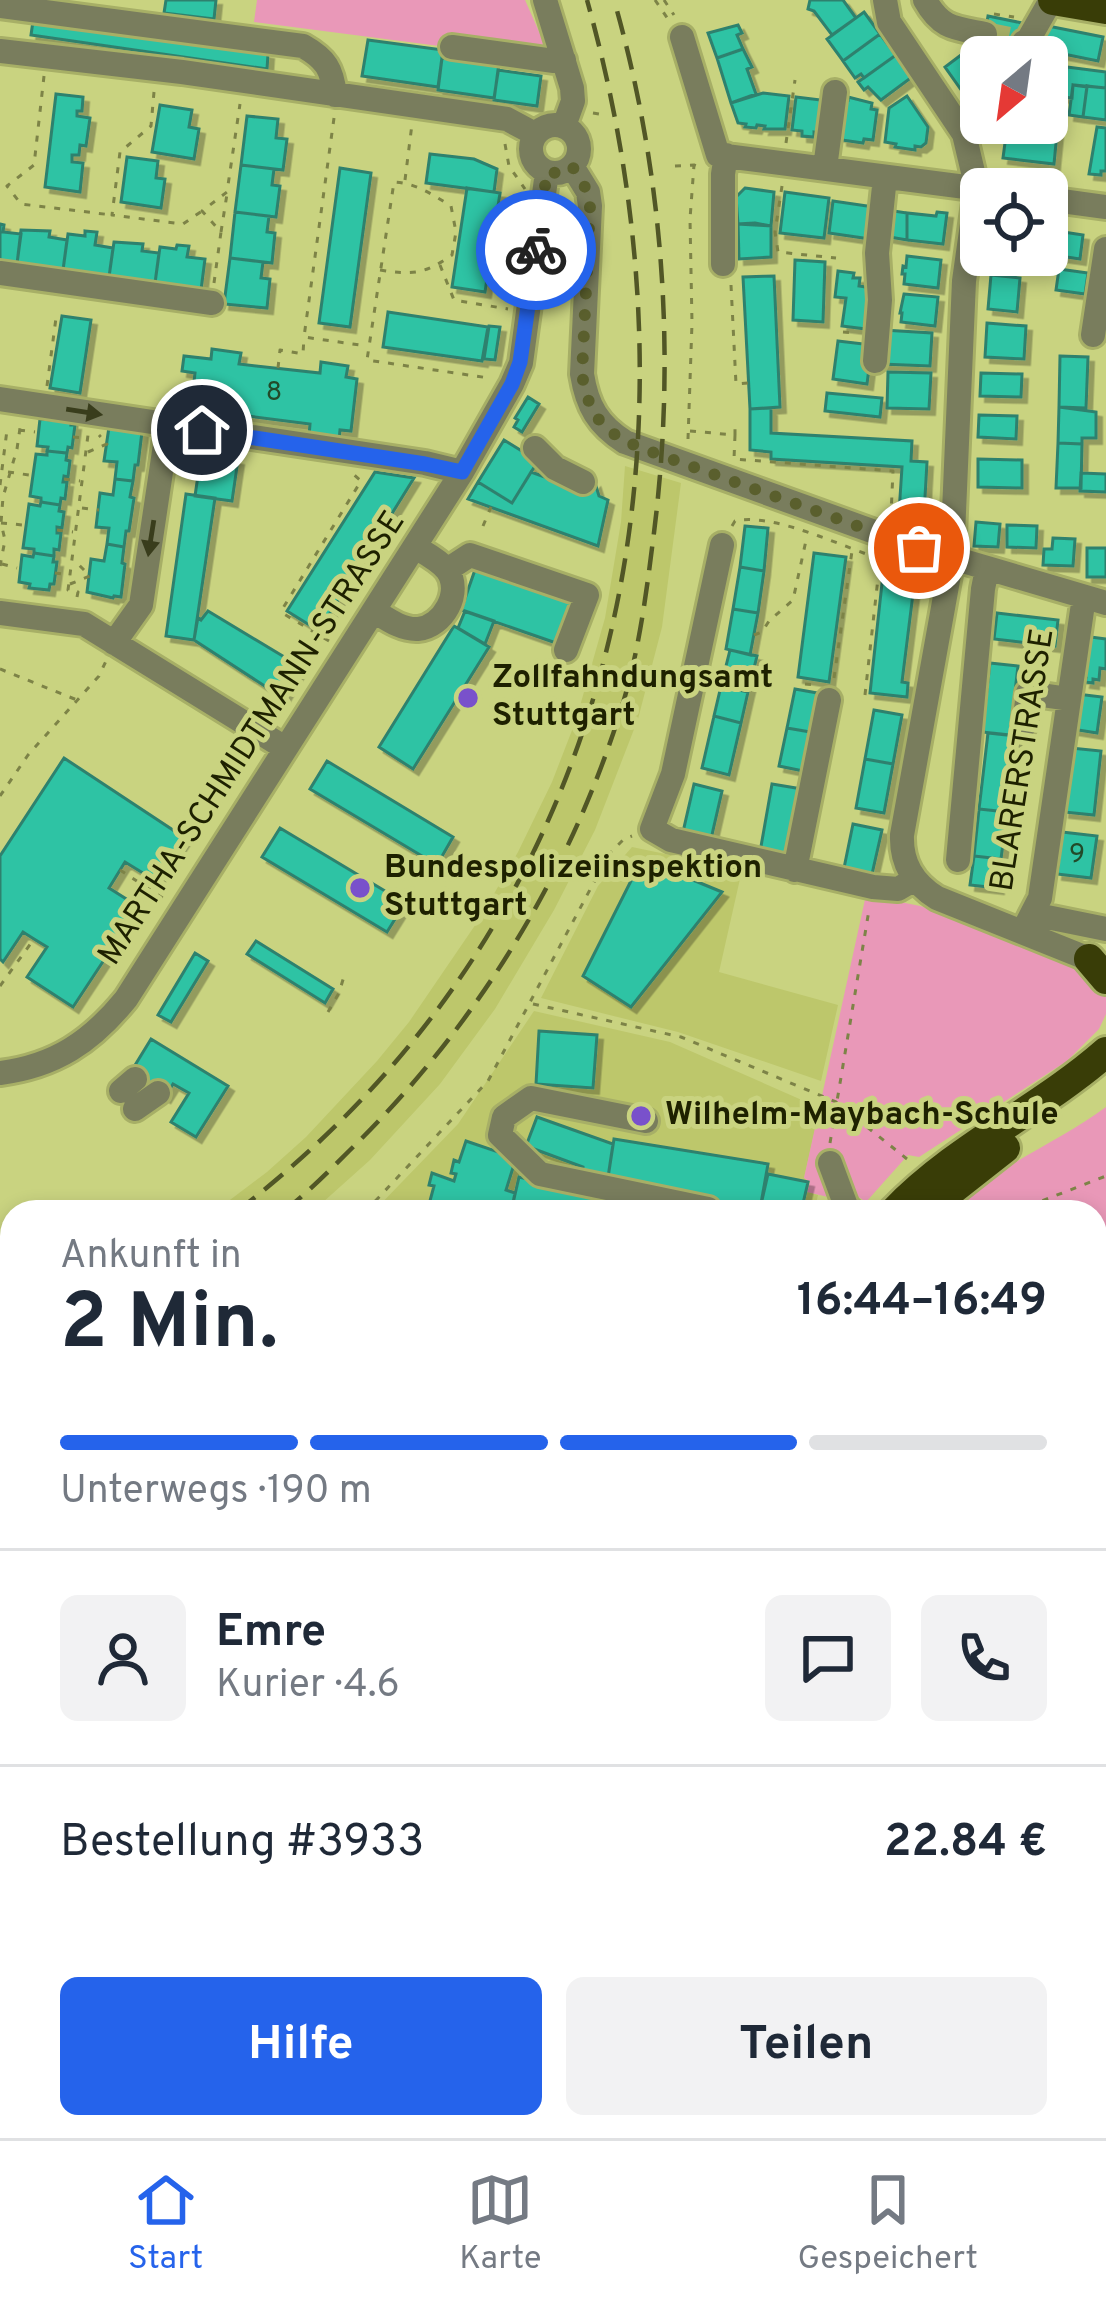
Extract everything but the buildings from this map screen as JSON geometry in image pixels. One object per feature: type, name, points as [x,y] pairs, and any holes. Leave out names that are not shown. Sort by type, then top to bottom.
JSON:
[{"type":"main road","points":[[1042,16],[1106,10]]},
{"type":"main road","points":[[907,1200],[978,1142],[1077,1076],[1103,1066]]},
{"type":"main road","points":[[943,1200],[1103,1066]]},
{"type":"street","points":[[544,0],[573,101],[563,126]]},
{"type":"street","points":[[885,0],[889,22],[964,134],[974,168]]},
{"type":"street","points":[[925,0],[945,26],[989,24]]},
{"type":"street","points":[[0,6],[303,46],[321,56],[332,71],[335,100]]},
{"type":"street","points":[[682,37],[718,155],[960,187]]},
{"type":"street","points":[[452,47],[564,60]]},
{"type":"street","points":[[0,51],[182,72],[335,100],[507,119],[535,134]]},
{"type":"street","points":[[825,168],[835,92]]},
{"type":"street","points":[[559,169],[578,157],[579,146],[574,133],[563,126],[544,126],[535,134],[530,154],[536,164],[559,169],[588,192],[582,374],[594,415],[609,432],[646,450],[952,558],[1095,600]]},
{"type":"street","points":[[723,264],[726,155]]},
{"type":"street","name":"MARTHA-SCHMIDTMANN-STRASSE","points":[[0,1072],[63,1056],[101,1029],[126,1000],[462,472],[520,362],[559,169]]},
{"type":"street","points":[[875,361],[880,300],[877,253],[885,177]]},
{"type":"street","points":[[1068,202],[1106,207]]},
{"type":"street","points":[[1093,335],[1106,249]]},
{"type":"street","points":[[0,273],[212,302]]},
{"type":"street","points":[[965,276],[952,558],[902,851],[915,879],[938,898],[1106,929]]},
{"type":"street","points":[[23,402],[462,472]]},
{"type":"street","points":[[115,643],[140,605],[168,425]]},
{"type":"street","points":[[536,448],[555,468],[583,482]]},
{"type":"street","points":[[722,544],[673,775],[652,829],[671,840],[873,887],[898,889],[915,879]]},
{"type":"street","points":[[374,611],[404,628],[422,629],[447,612],[452,585],[447,570],[415,547]]},
{"type":"street","points":[[447,570],[470,555],[587,595],[566,650]]},
{"type":"street","points":[[958,860],[987,569]]},
{"type":"street","name":"BLARERSTRASSE","points":[[1032,915],[1069,699],[1095,600]]},
{"type":"street","points":[[0,613],[84,624],[285,748]]},
{"type":"street","points":[[795,870],[827,691]]},
{"type":"street","points":[[1024,726],[1028,693],[1069,699]]},
{"type":"street","points":[[1032,915],[1100,966]]},
{"type":"street","points":[[646,1120],[531,1098],[504,1117],[500,1135],[540,1174],[665,1200]]},
{"type":"street","points":[[830,1163],[844,1200]]},
{"type":"path","points":[[655,0],[682,37]]},
{"type":"path","points":[[989,24],[1042,16]]},
{"type":"path","points":[[0,190],[34,165],[46,67]]},
{"type":"path","points":[[795,80],[775,232],[778,251],[836,258]]},
{"type":"path","points":[[112,215],[120,152],[151,126],[155,82]]},
{"type":"path","points":[[212,302],[242,93]]},
{"type":"path","points":[[278,368],[280,350],[303,354],[335,100]]},
{"type":"path","points":[[592,113],[605,115]]},
{"type":"path","points":[[507,119],[506,157],[515,178],[531,193]]},
{"type":"path","points":[[405,182],[412,125]]},
{"type":"path","points":[[675,166],[694,165],[688,448]]},
{"type":"path","points":[[380,270],[428,272],[452,255],[456,232],[451,206],[428,191],[394,182],[380,270],[367,360],[497,379]]},
{"type":"path","points":[[7,185],[21,204],[183,224],[227,192]]},
{"type":"path","points":[[202,211],[220,232]]},
{"type":"path","points":[[439,264],[454,300],[512,310]]},
{"type":"path","points":[[723,264],[731,282],[736,384],[748,383]]},
{"type":"path","points":[[732,299],[745,299]]},
{"type":"path","points":[[17,568],[0,564],[5,540],[1,497],[17,449],[23,402],[54,353],[56,318]]},
{"type":"path","points":[[733,324],[746,324]]},
{"type":"path","points":[[304,337],[369,346]]},
{"type":"path","points":[[734,358],[747,358]]},
{"type":"path","points":[[735,421],[734,459],[893,471],[891,516]]},
{"type":"path","points":[[77,597],[78,592],[68,591],[90,425]]},
{"type":"path","points":[[0,484],[3,430],[35,432]]},
{"type":"path","points":[[688,431],[735,435]]},
{"type":"path","points":[[74,437],[88,438]]},
{"type":"path","points":[[86,453],[107,444]]},
{"type":"path","points":[[332,643],[284,614],[283,608],[357,495],[361,481],[346,467],[348,452]]},
{"type":"path","points":[[8,472],[29,475]]},
{"type":"path","points":[[64,479],[82,482]]},
{"type":"path","points":[[483,526],[491,507]]},
{"type":"path","points":[[79,508],[98,510]]},
{"type":"path","points":[[746,518],[893,562]]},
{"type":"path","points":[[735,521],[755,520]]},
{"type":"path","points":[[2,523],[23,526]]},
{"type":"path","points":[[57,530],[76,532]]},
{"type":"path","points":[[754,635],[793,600],[808,534]]},
{"type":"path","points":[[805,684],[827,691],[852,549]]},
{"type":"path","points":[[69,585],[90,576],[72,558]]},
{"type":"path","points":[[865,695],[880,559]]},
{"type":"path","points":[[56,573],[70,575]]},
{"type":"path","points":[[0,796],[28,755],[98,676],[115,643]]},
{"type":"path","points":[[0,669],[79,701]]},
{"type":"path","points":[[376,1200],[488,1082],[609,854],[624,839],[652,829]]},
{"type":"path","points":[[120,870],[169,902]]},
{"type":"path","points":[[830,1163],[832,1126],[873,887]]},
{"type":"path","points":[[0,986],[34,939]]},
{"type":"path","points":[[328,1012],[345,973]]},
{"type":"path","points":[[531,1004],[680,1036],[836,1102],[907,1159]]},
{"type":"path","points":[[1044,1200],[1106,1176]]},
{"type":"shaded area","points":[[257,0],[525,0],[548,52],[447,47],[254,22]]},
{"type":"shaded area","points":[[625,466],[681,483],[662,627],[638,719],[595,830],[554,910],[495,1009],[440,1084],[370,1160],[325,1200],[230,1200],[306,1137],[377,1061],[480,918],[552,782],[576,720],[605,618]]},
{"type":"shaded area","points":[[632,847],[742,870],[719,972],[838,1005],[821,1081],[678,1032],[541,998],[598,886]]},
{"type":"shaded area","points":[[866,895],[989,927],[1073,961],[1106,991],[1106,1014],[1099,1029],[1067,1061],[919,1157],[908,1155],[868,1200],[848,1190],[828,1197],[807,1192],[810,1182],[804,1178]]},
{"type":"shaded area","name":"Wilhelm-Maybach-Schule","points":[[534,1011],[670,1042],[820,1108],[804,1178],[810,1182],[808,1192],[818,1195],[817,1200],[385,1200],[458,1124]]},
{"type":"shaded area","points":[[1106,1107],[1106,1200],[963,1200],[1005,1169]]},
{"type":"tunnel","points":[[985,34],[995,36]]},
{"type":"railway","points":[[249,1200],[366,1094],[471,962],[549,818],[603,665],[633,504],[639,338],[624,169],[587,0]]},
{"type":"railway","points":[[297,1200],[394,1104],[475,1004],[511,950],[572,837],[625,695],[643,611],[660,479],[664,341],[655,203],[645,135],[614,0]]},
{"type":"way so far","points":[[536,250],[547,172],[572,166],[588,192],[590,206],[582,374],[594,415],[609,432],[657,454],[919,548]]},
{"type":"place","name":"Zollfahndungsamt Stuttgart","points":[[468,698]]},
{"type":"place","name":"Bundespolizeiinspektion Stuttgart","points":[[360,888]]},
{"type":"place","name":"Wilhelm-Maybach-Schule","points":[[641,1116]]},
{"type":"route","points":[[202,430],[462,472],[520,362],[536,250]]}]
